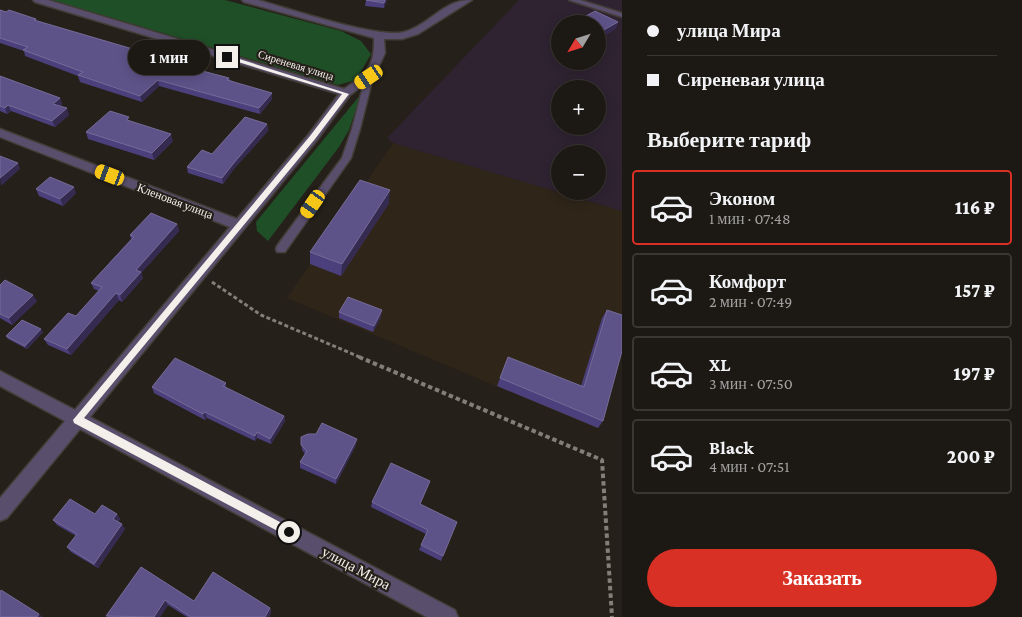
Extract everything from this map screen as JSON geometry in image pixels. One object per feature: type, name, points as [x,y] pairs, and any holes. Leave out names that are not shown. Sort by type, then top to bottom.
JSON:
[{"type":"street","name":"Сиреневая улица","points":[[38,0],[346,94]]},
{"type":"street","points":[[247,0],[379,36],[402,36],[414,32],[448,9],[467,0]]},
{"type":"street","points":[[0,512],[313,137],[346,94],[369,77],[380,53],[379,36]]},
{"type":"street","name":"Кленовая улица","points":[[0,133],[238,225]]},
{"type":"street","name":"улица Мира","points":[[0,378],[448,617]]},
{"type":"lane","points":[[572,0],[622,15]]},
{"type":"lane","points":[[281,249],[346,158],[356,129],[369,77]]},
{"type":"path","points":[[199,274],[261,314],[602,460],[612,617]]},
{"type":"shaded area","points":[[519,0],[622,0],[622,211],[585,200],[606,200],[606,145],[551,145],[551,190],[393,143],[387,138]]},
{"type":"shaded area","points":[[393,143],[551,190],[551,200],[585,200],[622,211],[622,344],[598,429],[287,298]]},
{"type":"green space","points":[[52,0],[225,0],[341,31],[361,41],[371,54],[356,80],[338,85]]},
{"type":"green space","points":[[361,94],[349,130],[339,147],[268,241],[257,231],[256,222]]},
{"type":"building","points":[[366,0],[385,0],[384,3]]},
{"type":"building","points":[[0,10],[6,12],[9,10],[36,19],[34,20],[160,57],[157,59],[229,78],[227,80],[272,93],[259,108],[158,80],[140,96],[78,75],[83,72],[23,50],[28,47],[0,38]]},
{"type":"building","points":[[595,11],[603,15],[588,15]]},
{"type":"building","points":[[606,16],[618,22],[606,29]]},
{"type":"building","points":[[0,76],[60,98],[53,104],[67,108],[52,121],[8,105],[5,108],[0,106]]},
{"type":"building","points":[[110,111],[129,117],[127,120],[171,134],[152,153],[86,132]]},
{"type":"building","points":[[245,117],[267,124],[222,178],[187,167],[202,150],[212,154]]},
{"type":"building","points":[[0,156],[18,163],[0,178]]},
{"type":"building","points":[[50,177],[74,187],[60,199],[36,189]]},
{"type":"building","points":[[360,180],[390,190],[342,264],[310,252]]},
{"type":"building","points":[[151,213],[177,224],[136,270],[141,272],[120,295],[116,293],[67,349],[44,339],[68,313],[76,316],[102,287],[91,283],[134,237],[130,235]]},
{"type":"building","points":[[5,280],[33,295],[9,318],[0,314],[0,285]]},
{"type":"building","points":[[348,297],[382,310],[374,326],[339,312]]},
{"type":"building","points":[[607,310],[622,315],[622,351],[603,421],[500,378],[508,357],[584,387]]},
{"type":"building","points":[[22,320],[41,329],[25,346],[6,336]]},
{"type":"building","points":[[175,358],[226,383],[223,386],[284,416],[270,439],[257,432],[255,436],[205,412],[203,414],[152,387]]},
{"type":"building","points":[[322,423],[357,439],[336,479],[300,462],[307,451],[301,445],[301,437],[308,434],[316,434]]},
{"type":"building","points":[[391,463],[430,481],[420,504],[457,522],[443,556],[421,545],[428,530],[372,502]]},
{"type":"building","points":[[70,499],[95,514],[102,505],[117,514],[113,519],[122,524],[94,564],[67,547],[77,534],[53,520]]},
{"type":"building","points":[[141,567],[194,601],[213,572],[270,608],[265,617],[191,617],[165,600],[154,617],[106,616]]},
{"type":"building","points":[[1,590],[39,614],[37,617],[0,617]]},
{"type":"route","points":[[227,57],[346,94],[313,137],[77,420],[289,532]]}]
